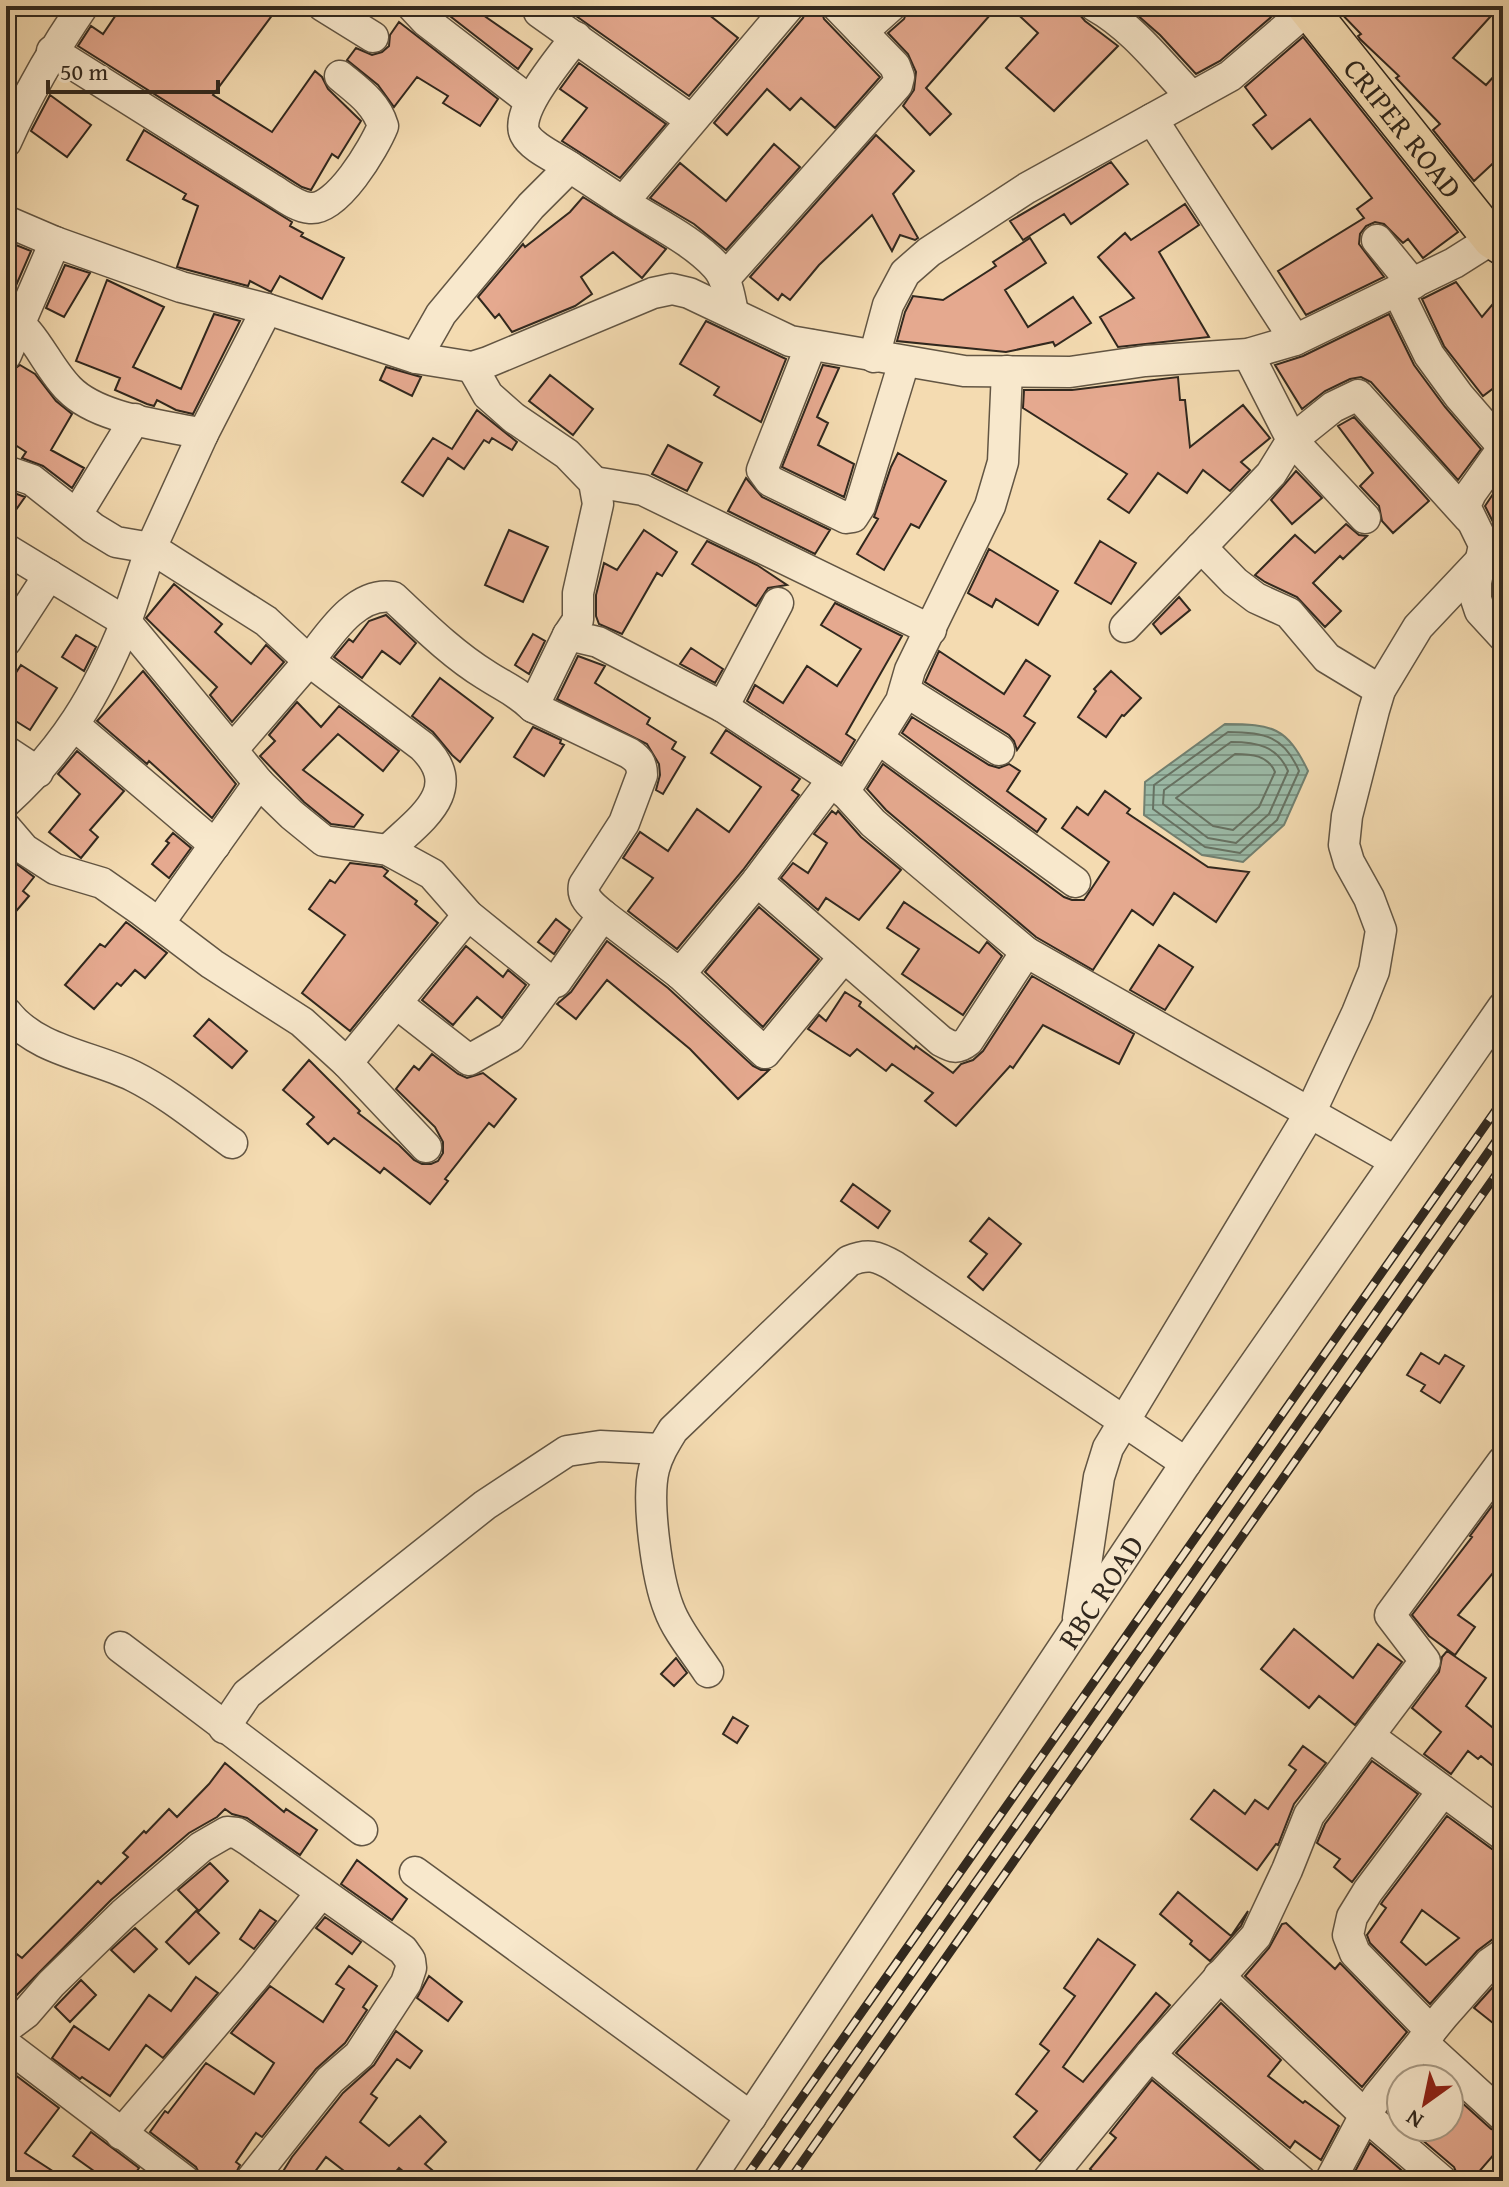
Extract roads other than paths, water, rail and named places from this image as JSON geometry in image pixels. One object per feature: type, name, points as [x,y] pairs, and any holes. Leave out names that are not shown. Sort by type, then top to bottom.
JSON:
[{"type":"main road","name":"CRIPER ROAD","points":[[1313,9],[1499,237]]},
{"type":"street","points":[[6,142],[22,104],[52,51],[83,6]]},
{"type":"street","points":[[323,6],[373,37]]},
{"type":"street","points":[[412,6],[426,21],[530,101]]},
{"type":"street","points":[[623,202],[789,6]]},
{"type":"street","points":[[724,279],[897,85],[899,77],[895,66],[837,6]]},
{"type":"street","points":[[862,32],[891,6]]},
{"type":"street","points":[[1095,6],[1140,43],[1192,97]]},
{"type":"street","points":[[811,345],[762,470],[770,481],[846,518],[853,517],[860,506],[889,359],[888,305],[905,273],[929,252],[1027,188],[1230,76],[1313,9]]},
{"type":"street","points":[[539,12],[691,120]]},
{"type":"street","points":[[576,37],[530,101],[522,125],[524,134],[688,243],[718,267],[733,313]]},
{"type":"street","points":[[52,51],[307,208],[319,208],[346,184],[371,150],[383,126],[370,102],[340,76]]},
{"type":"street","points":[[1152,119],[1295,340]]},
{"type":"street","points":[[416,358],[441,314],[531,206],[570,167]]},
{"type":"street","points":[[6,221],[181,287],[267,309],[416,358],[472,367],[653,293],[672,289],[689,293],[773,334],[811,345],[964,371],[1070,372],[1145,361],[1248,354],[1295,340],[1405,288],[1499,237]]},
{"type":"street","points":[[1377,240],[1405,288],[1429,355],[1503,448],[1471,493],[1465,506],[1469,518]]},
{"type":"street","points":[[6,355],[13,318],[55,242]]},
{"type":"street","points":[[6,802],[38,772],[74,725],[108,666],[151,548],[203,434],[267,309]]},
{"type":"street","points":[[13,318],[70,390],[94,407],[203,434]]},
{"type":"street","points":[[1248,354],[1292,440],[1365,518]]},
{"type":"street","points":[[472,367],[488,395],[514,418],[567,454],[594,482],[598,504],[578,593],[578,620],[533,707]]},
{"type":"street","points":[[680,974],[879,739],[905,691],[910,670],[990,506],[1003,462],[1007,371]]},
{"type":"street","points":[[1125,627],[1271,474],[1292,440],[1333,407],[1358,395],[1469,518],[1481,537],[1484,557],[1476,582],[1476,599],[1480,611],[1503,636]]},
{"type":"street","points":[[77,514],[135,419]]},
{"type":"street","points":[[6,471],[32,480],[116,542],[151,548],[266,621],[309,661],[436,759],[442,788],[436,802],[388,850]]},
{"type":"street","points":[[594,482],[624,485],[655,495],[931,630]]},
{"type":"street","points":[[1201,547],[1235,582],[1256,598],[1289,613],[1327,658],[1380,690]]},
{"type":"street","points":[[6,549],[126,622],[259,783],[324,841],[388,850],[432,874],[468,915],[551,982]]},
{"type":"street","points":[[1077,1624],[1099,1477],[1108,1448],[1310,1113],[1374,971],[1381,930],[1344,845],[1347,816],[1380,690],[1418,627],[1484,557]]},
{"type":"street","points":[[6,641],[49,575]]},
{"type":"street","points":[[232,750],[341,621],[369,599],[381,595],[393,597],[450,648],[487,676],[516,691],[533,707],[638,759],[642,775],[624,823],[583,891],[603,915],[680,974],[765,1053],[844,957]]},
{"type":"street","points":[[723,707],[778,603]]},
{"type":"street","points":[[568,635],[598,642],[723,707],[838,785],[873,823],[920,865],[1026,952],[1395,1161]]},
{"type":"street","points":[[905,691],[999,750]]},
{"type":"street","points":[[74,725],[215,845]]},
{"type":"street","points":[[879,739],[1075,882]]},
{"type":"street","points":[[6,751],[38,772]]},
{"type":"street","points":[[159,923],[259,783]]},
{"type":"street","points":[[6,828],[24,849],[55,869],[102,883],[212,964],[302,1022],[347,1063],[426,1147]]},
{"type":"street","points":[[757,881],[941,1041],[952,1047],[960,1047],[979,1025],[1026,952]]},
{"type":"street","points":[[347,1063],[468,915]]},
{"type":"street","points":[[396,1003],[469,1060],[510,1037],[551,982],[556,982],[603,915]]},
{"type":"street","name":"RBC ROAD","points":[[708,2181],[1186,1463],[1503,1007]]},
{"type":"street","points":[[6,1012],[24,1031],[49,1044],[132,1076],[167,1095],[232,1143]]},
{"type":"street","points":[[708,1672],[669,1611],[659,1572],[653,1519],[653,1472],[660,1449],[673,1430],[849,1261],[864,1254],[877,1256],[894,1266],[1186,1463]]},
{"type":"street","points":[[224,1728],[247,1694],[485,1505],[567,1451],[600,1446],[660,1449]]},
{"type":"street","points":[[1047,2181],[1150,2055],[1256,1936],[1309,1815],[1425,1661],[1390,1615],[1503,1461]]},
{"type":"street","points":[[120,1647],[362,1830]]},
{"type":"street","points":[[1369,1736],[1503,1835]]},
{"type":"street","points":[[1443,1791],[1368,1891],[1352,1917],[1348,1935],[1355,1953],[1427,2037],[1503,2116]]},
{"type":"street","points":[[6,2028],[26,2013],[51,1984],[123,1914],[217,1835],[237,1833],[403,1950],[411,1968],[406,1983],[359,2055],[330,2080],[250,2181]]},
{"type":"street","points":[[415,1872],[751,2117]]},
{"type":"street","points":[[121,2134],[254,1978],[320,1894]]},
{"type":"street","points":[[1330,2181],[1365,2115],[1427,2037],[1499,1963]]},
{"type":"street","points":[[1219,1976],[1365,2115],[1442,2181]]},
{"type":"street","points":[[6,2045],[185,2181]]},
{"type":"street","points":[[1150,2055],[1301,2181]]},
{"type":"water","points":[[1225,724],[1255,725],[1276,731],[1293,745],[1308,771],[1284,825],[1243,862],[1202,855],[1144,815],[1145,782]]},
{"type":"railway","points":[[743,2181],[1503,1100]]},
{"type":"railway","points":[[766,2181],[1503,1131]]},
{"type":"railway","points":[[789,2181],[1503,1165]]}]
